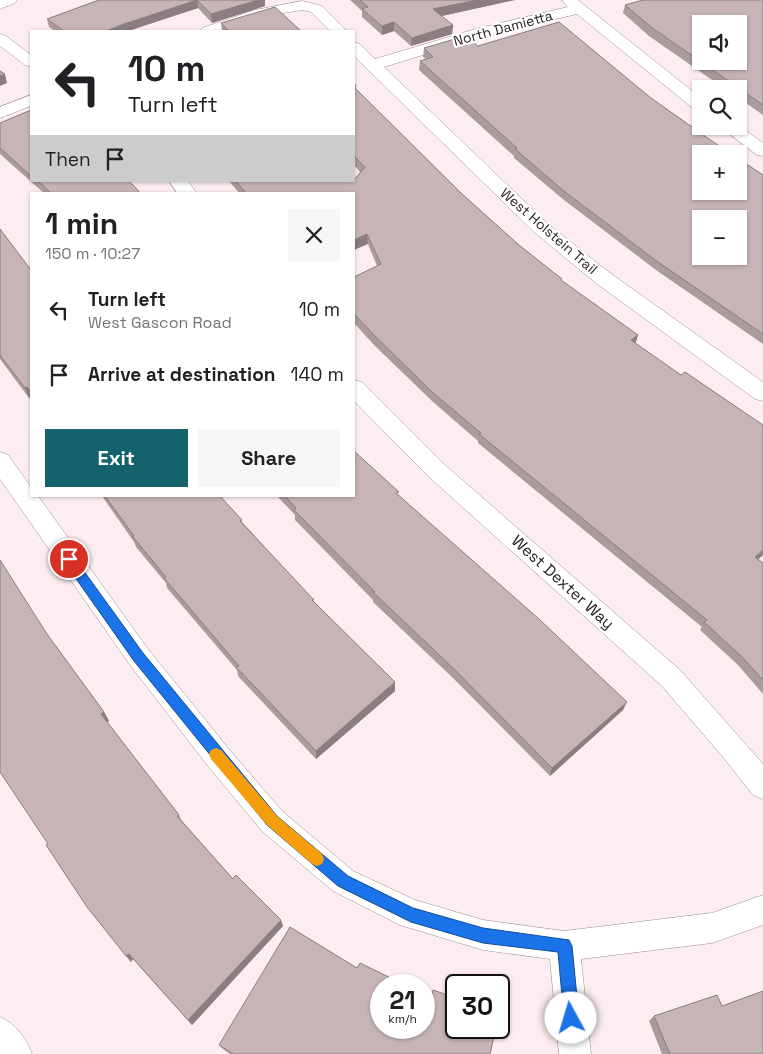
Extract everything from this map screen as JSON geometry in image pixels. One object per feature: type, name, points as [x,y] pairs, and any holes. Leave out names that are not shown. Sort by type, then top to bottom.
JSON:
[{"type":"street","points":[[0,4],[10,0]]},
{"type":"street","points":[[210,30],[269,8],[299,4],[313,7],[337,30]]},
{"type":"street","points":[[573,4],[692,99]]},
{"type":"street","name":"North Damietta","points":[[372,65],[573,4]]},
{"type":"street","points":[[0,40],[30,61]]},
{"type":"street","name":"West Holstein Trail","points":[[355,48],[541,228],[603,278],[763,393]]},
{"type":"street","points":[[0,114],[30,100]]},
{"type":"street","points":[[741,135],[763,151]]},
{"type":"street","points":[[179,182],[186,192]]},
{"type":"street","name":"West Dexter Way","points":[[355,389],[437,471],[671,678],[733,748],[763,786]]},
{"type":"street","points":[[0,461],[139,657],[272,821],[343,881],[411,914],[483,935],[564,946],[712,928],[763,910]]},
{"type":"street","points":[[564,946],[575,1054]]},
{"type":"street","points":[[0,1033],[16,1054]]},
{"type":"building","points":[[99,0],[197,0],[109,30],[63,30],[47,19]]},
{"type":"building","points":[[197,0],[258,0],[211,14]]},
{"type":"building","points":[[360,0],[477,0],[433,9],[453,25],[412,38],[394,22],[382,26],[362,9],[368,7]]},
{"type":"building","points":[[643,0],[763,0],[763,105],[747,94],[747,80],[727,80],[713,70],[747,70],[747,15],[692,15],[692,56],[651,27],[625,5]]},
{"type":"building","points":[[275,7],[300,30],[228,30],[221,23]]},
{"type":"building","points":[[559,22],[651,98],[692,127],[692,135],[704,135],[718,145],[692,145],[692,200],[747,200],[747,164],[763,175],[763,334],[658,262],[565,192],[515,149],[517,148],[420,61],[433,57],[424,48],[465,36],[478,46]]},
{"type":"building","points":[[355,88],[462,194],[519,245],[561,280],[638,335],[631,340],[681,375],[685,372],[763,425],[763,550],[755,557],[763,563],[763,680],[742,657],[704,622],[707,620],[479,434],[481,433],[432,392],[355,315],[355,277],[381,264],[367,234],[355,240],[355,192],[245,192],[237,182],[355,182],[355,179],[365,167],[355,157]]},
{"type":"building","points":[[30,110],[30,175],[0,148],[0,123]]},
{"type":"building","points":[[39,182],[130,182],[139,192],[50,192]]},
{"type":"building","points":[[0,229],[30,269],[30,392],[27,387],[25,388],[0,355]]},
{"type":"building","points":[[355,452],[399,492],[396,493],[539,619],[627,702],[552,768],[455,670],[373,592],[375,592],[294,510],[296,508],[286,497],[355,497]]},
{"type":"building","points":[[106,497],[221,497],[242,520],[240,521],[314,600],[312,600],[395,682],[316,751],[236,667],[239,666],[164,578],[166,577]]},
{"type":"building","points":[[0,560],[47,634],[104,712],[101,714],[179,815],[177,816],[233,879],[236,875],[281,920],[188,1020],[129,954],[126,956],[87,907],[0,772]]},
{"type":"building","points":[[290,927],[357,968],[360,963],[382,974],[370,974],[370,1039],[435,1039],[435,991],[445,994],[445,1039],[493,1039],[490,1054],[233,1054],[219,1045]]},
{"type":"building","points":[[763,991],[763,1054],[670,1054],[654,1016],[717,995],[722,1006]]},
{"type":"slow traffic","points":[[216,754],[272,821],[317,859]]},
{"type":"route","points":[[69,559],[139,657],[218,757],[272,821],[343,881],[411,914],[483,935],[564,946],[571,1018]]}]
